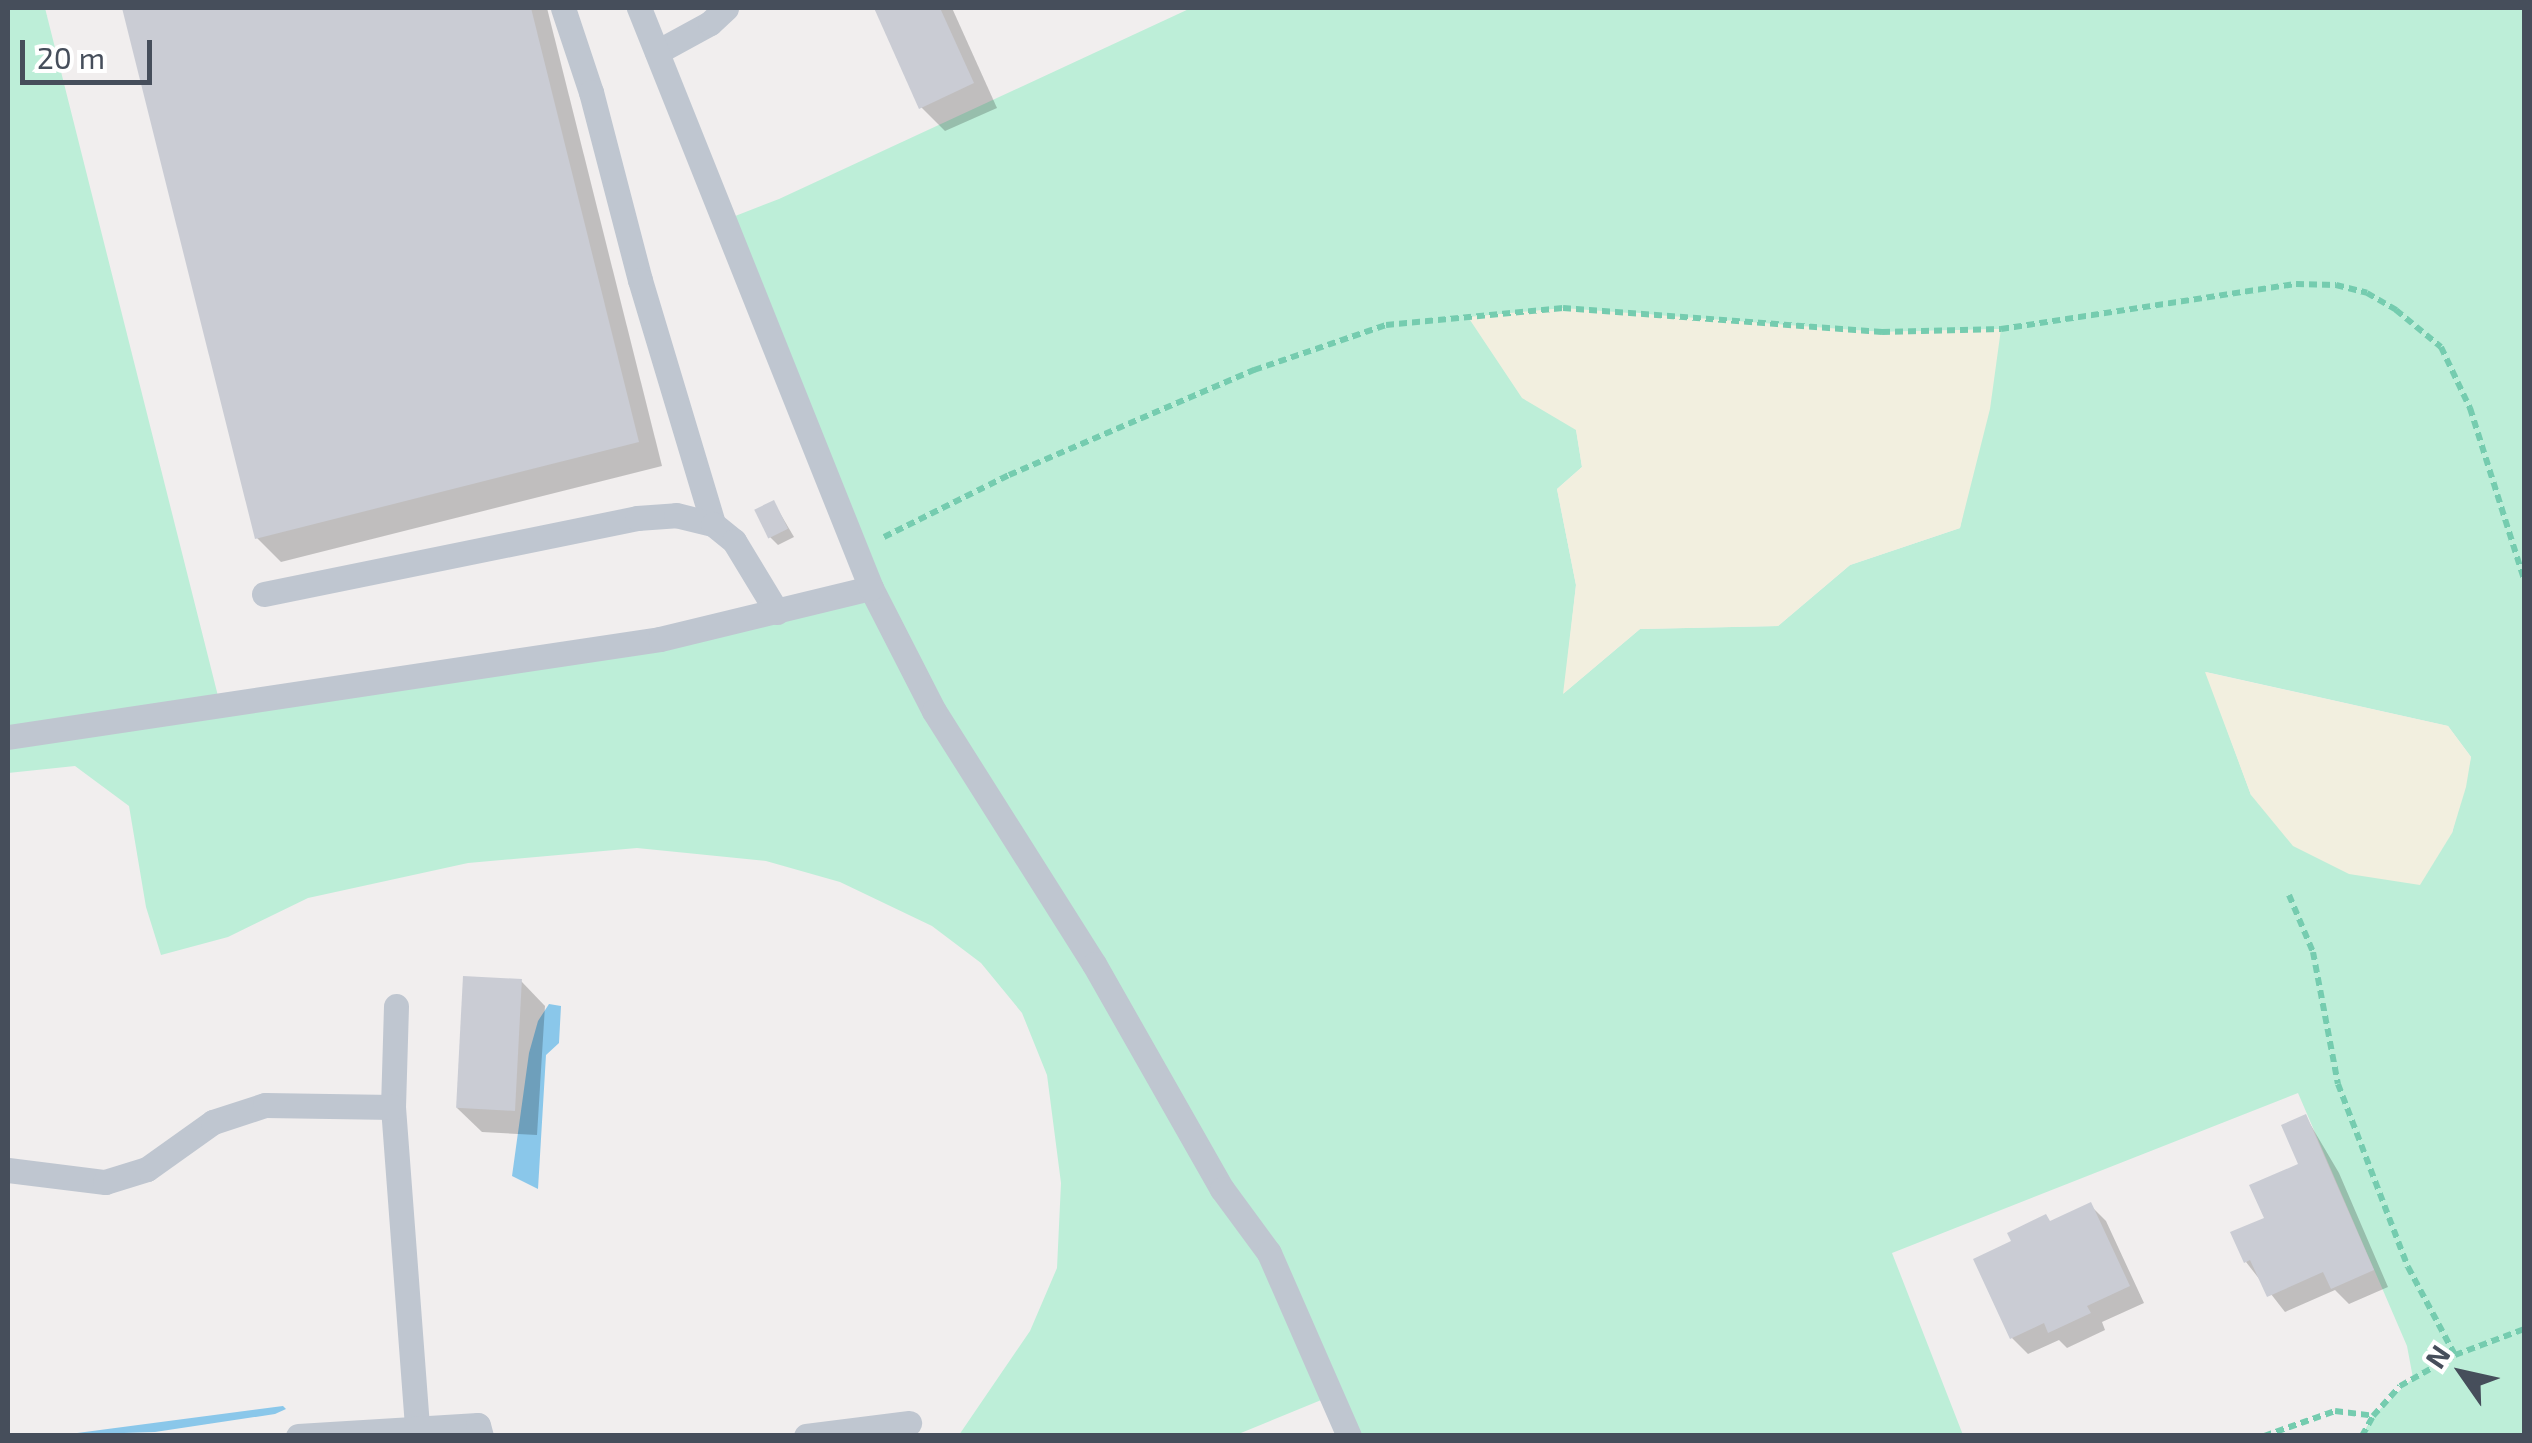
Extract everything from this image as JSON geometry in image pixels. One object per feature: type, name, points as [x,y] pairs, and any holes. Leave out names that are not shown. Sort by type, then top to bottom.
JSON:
[{"type":"lane","points":[[563,8],[591,92],[640,280],[713,524],[752,564],[777,612]]},
{"type":"lane","points":[[638,8],[871,588],[934,711],[1094,964],[1222,1189],[1269,1253],[1348,1436]]},
{"type":"lane","points":[[657,52],[710,23],[726,8]]},
{"type":"lane","points":[[264,594],[637,518],[676,514],[713,524]]},
{"type":"lane","points":[[8,736],[660,639],[871,588]]},
{"type":"lane","points":[[396,1006],[393,1107],[417,1426]]},
{"type":"lane","points":[[8,1170],[105,1182],[146,1170],[213,1122],[266,1105],[393,1107]]},
{"type":"lane","points":[[806,1436],[908,1424]]},
{"type":"lane","points":[[298,1436],[478,1425],[481,1436]]},
{"type":"path","points":[[856,551],[1009,474],[1254,370],[1386,326],[1563,308],[1882,332],[2000,329],[2296,284],[2336,285],[2366,293],[2410,320],[2441,347],[2470,408],[2524,578]]},
{"type":"path","points":[[2289,895],[2312,952],[2338,1084],[2408,1267],[2455,1355]]},
{"type":"path","points":[[2362,1436],[2373,1416],[2400,1386],[2455,1355],[2524,1329]]},
{"type":"path","points":[[2264,1436],[2335,1411],[2373,1416]]},
{"type":"green space","points":[[8,8],[45,8],[220,704],[660,639],[870,588],[725,220],[779,199],[1191,8],[2524,8],[2524,1435],[2362,1435],[2373,1416],[2413,1378],[2407,1346],[2298,1093],[1892,1253],[1963,1435],[1349,1435],[1331,1396],[1236,1435],[959,1435],[1030,1331],[1057,1268],[1061,1183],[1047,1075],[1022,1013],[981,963],[932,926],[840,882],[766,861],[637,848],[468,863],[308,898],[228,937],[161,955],[146,907],[129,806],[75,766],[8,773]],"holes":[[[1631,312],[1721,323],[1882,332],[2000,329],[1960,528],[1850,565],[1778,626],[1640,629],[1564,693],[1576,585],[1557,489],[1582,467],[1576,429]],[[2206,672],[2448,726],[2471,757],[2452,833],[2251,795]]]},
{"type":"sand","points":[[1563,308],[1882,332],[2001,329],[1990,409],[1960,528],[1850,565],[1778,626],[1640,629],[1563,694],[1576,585],[1557,489],[1582,467],[1576,430],[1522,398],[1468,317]]},
{"type":"sand","points":[[2205,672],[2448,726],[2471,757],[2466,787],[2452,833],[2420,885],[2349,874],[2293,846],[2251,795]]},
{"type":"water","points":[[549,1004],[561,1006],[559,1043],[546,1055],[538,1189],[512,1176],[529,1053],[538,1021]]},
{"type":"water","points":[[283,1406],[286,1409],[275,1414],[155,1432],[62,1435]]},
{"type":"building","points":[[122,8],[531,8],[639,442],[255,539]]},
{"type":"building","points":[[874,8],[940,8],[974,83],[919,109]]},
{"type":"building","points":[[774,500],[788,529],[768,538],[754,510]]},
{"type":"building","points":[[463,976],[522,979],[515,1111],[456,1108]]},
{"type":"building","points":[[2306,1114],[2374,1270],[2331,1289],[2323,1272],[2267,1297],[2250,1260],[2244,1263],[2230,1232],[2264,1218],[2249,1185],[2298,1164],[2281,1125]]},
{"type":"building","points":[[2091,1202],[2130,1286],[2087,1306],[2091,1313],[2048,1333],[2044,1323],[2010,1339],[1973,1259],[2011,1241],[2007,1233],[2046,1214],[2050,1221]]}]
